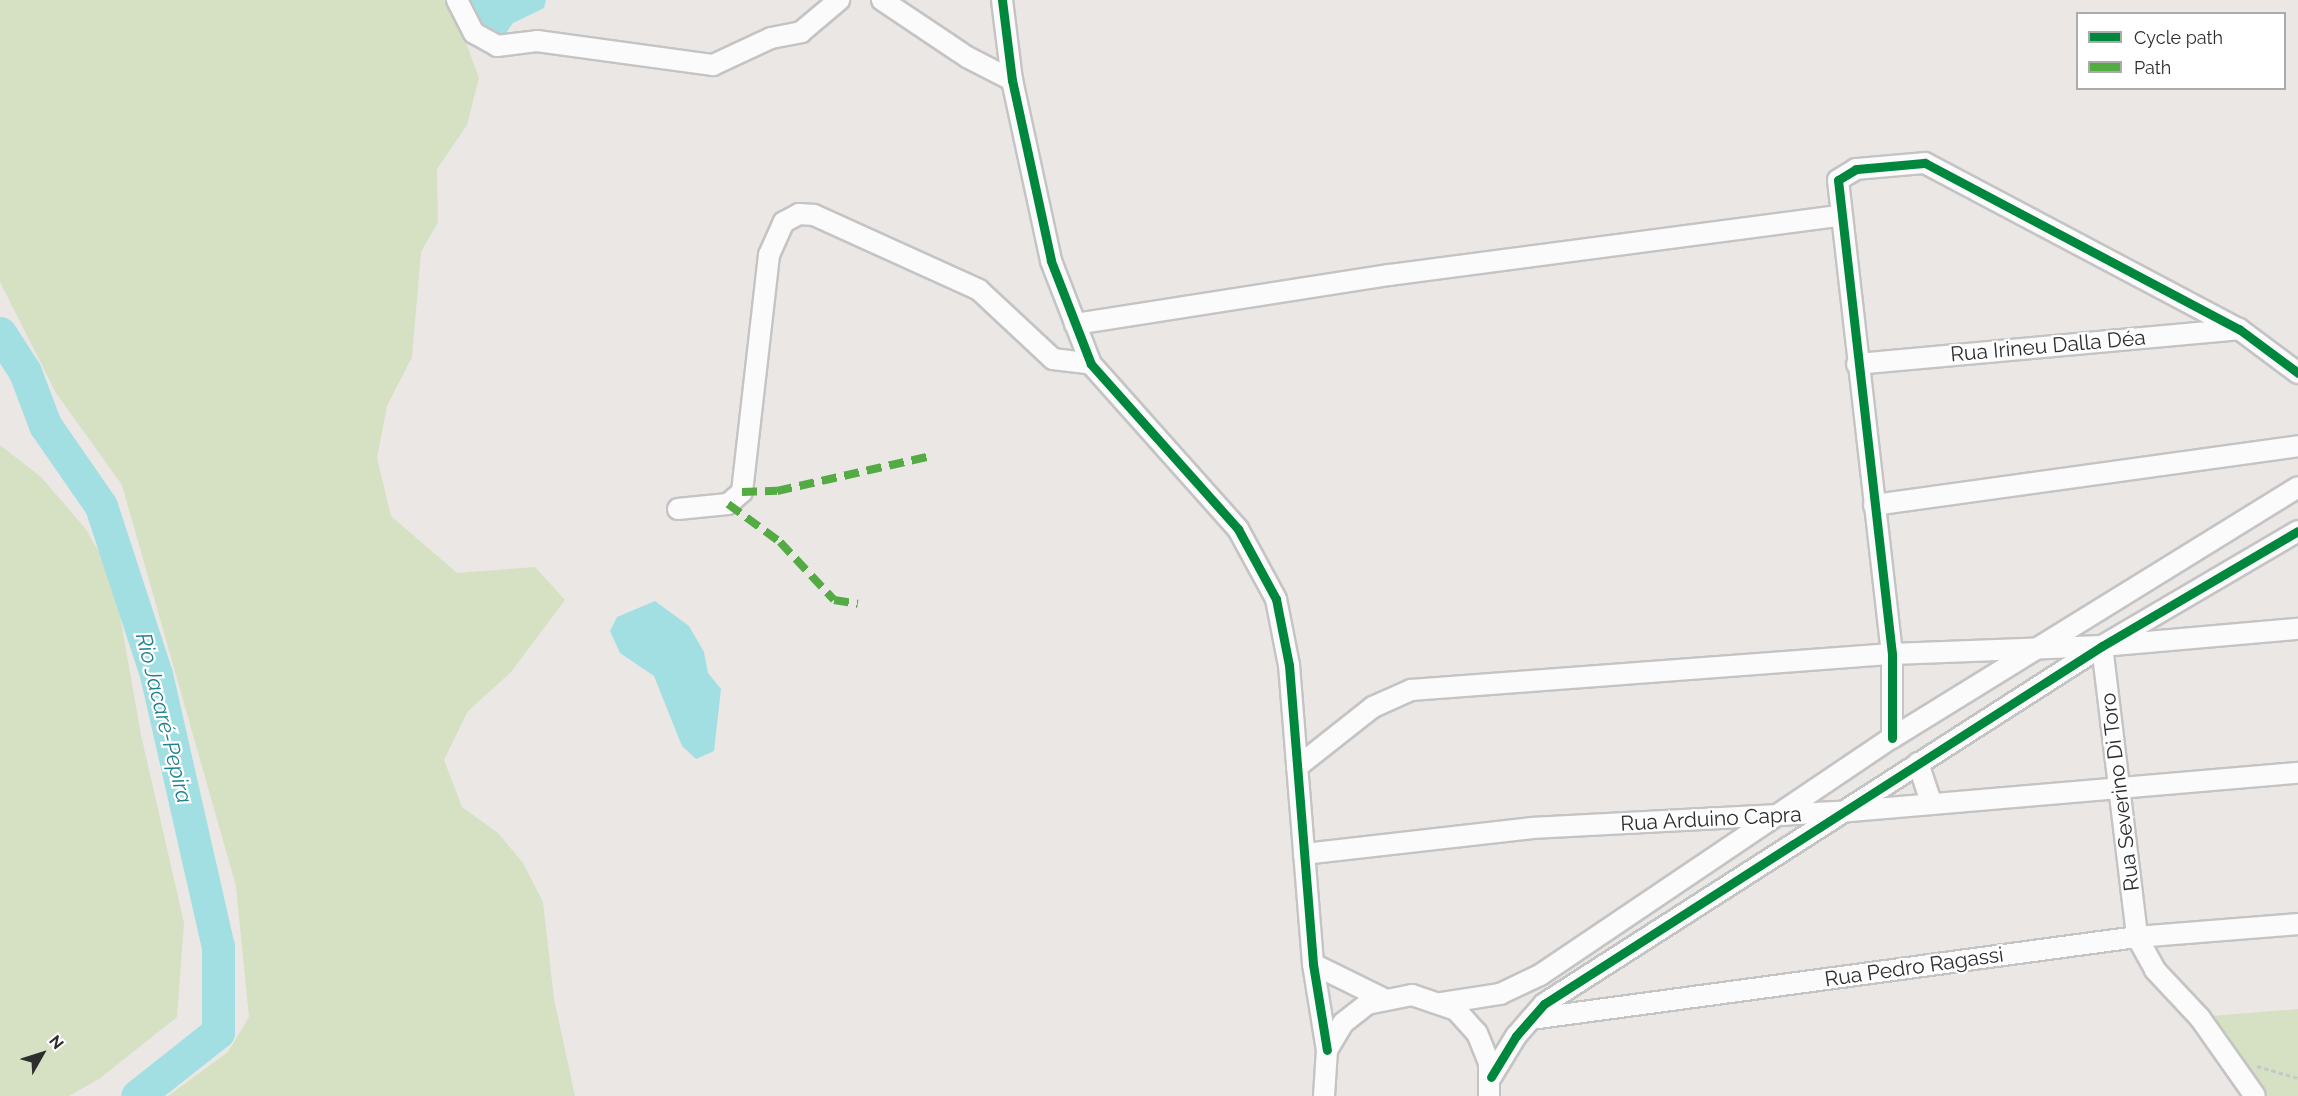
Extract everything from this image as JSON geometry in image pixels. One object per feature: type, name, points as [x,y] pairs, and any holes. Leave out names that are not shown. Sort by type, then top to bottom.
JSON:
[{"type":"street","points":[[457,0],[474,33],[497,46],[537,41],[713,65],[747,47],[801,32],[839,0]]},
{"type":"street","points":[[882,0],[967,57],[1012,80]]},
{"type":"street","points":[[1002,0],[1012,80],[1054,274],[1091,364],[1238,529],[1261,565],[1276,599],[1289,665],[1313,964],[1327,1050],[1324,1096]]},
{"type":"street","points":[[1892,738],[1892,654],[1840,216],[1838,180],[1856,170],[1925,163],[2239,329],[2298,373]]},
{"type":"street","points":[[678,509],[728,504],[742,492],[769,255],[784,222],[799,214],[814,215],[979,290],[1053,359],[1091,364]]},
{"type":"street","points":[[1075,324],[1389,275],[1840,216]]},
{"type":"street","name":"Rua Irineu Dalla Déa","points":[[1857,364],[2239,329]]},
{"type":"street","points":[[1874,505],[2298,446]]},
{"type":"street","points":[[1442,1003],[1500,994],[1540,975],[1892,738],[2298,487]]},
{"type":"street","points":[[1490,1087],[1531,1020],[1544,1004],[2102,646],[2298,531]]},
{"type":"street","points":[[1297,767],[1373,707],[1411,690],[1892,654],[2102,646],[2298,628]]},
{"type":"street","name":"Rua Severino Di Toro","points":[[2102,646],[2137,937]]},
{"type":"street","points":[[1918,763],[1931,802]]},
{"type":"street","name":"Rua Arduino Capra","points":[[1304,854],[1532,828],[1840,812],[1931,802],[2121,790],[2298,773]]},
{"type":"street","name":"Rua Pedro Ragassi","points":[[1531,1020],[2137,937],[2298,924]]},
{"type":"street","points":[[2137,937],[2155,970],[2200,1018],[2255,1096]]},
{"type":"street","points":[[1313,964],[1382,998]]},
{"type":"street","points":[[1327,1050],[1354,1012],[1382,998],[1412,994],[1442,1003],[1477,1033],[1490,1087]]},
{"type":"path","points":[[2227,1056],[2298,1078]]},
{"type":"green space","points":[[0,0],[444,0],[465,40],[479,78],[467,125],[437,169],[438,222],[421,252],[412,357],[387,406],[377,458],[391,516],[457,573],[535,567],[565,600],[511,672],[468,711],[444,760],[462,807],[498,833],[523,863],[543,902],[554,999],[575,1096],[168,1096],[228,1052],[249,1017],[236,886],[122,485],[56,393],[0,282]]},
{"type":"green space","points":[[0,445],[41,477],[85,528],[113,576],[141,735],[184,923],[177,1017],[99,1079],[69,1096],[0,1096]]},
{"type":"green space","points":[[2298,1009],[2298,1096],[2267,1096],[2211,1016]]},
{"type":"water","points":[[467,0],[546,0],[544,8],[513,23],[501,40],[484,33]]},
{"type":"water","points":[[655,601],[689,626],[704,652],[708,673],[721,689],[714,751],[696,759],[682,746],[654,676],[620,653],[610,631],[617,617]]},
{"type":"waterway","name":"Rio Jacaré-Pepira","points":[[0,333],[25,372],[45,425],[101,506],[156,674],[218,946],[218,1032],[137,1096]]},
{"type":"marked path","points":[[742,492],[777,491],[931,456]]},
{"type":"marked path","points":[[728,504],[780,542],[834,600],[858,604]]},
{"type":"cycle path","points":[[1002,0],[1012,80],[1051,261],[1091,364],[1238,529],[1276,599],[1289,665],[1313,964],[1327,1050]]},
{"type":"cycle path","points":[[1892,738],[1892,654],[1838,180],[1856,169],[1925,163],[2239,329],[2298,373]]},
{"type":"cycle path","points":[[1491,1077],[1516,1036],[1544,1004],[2102,646],[2298,531]]}]
